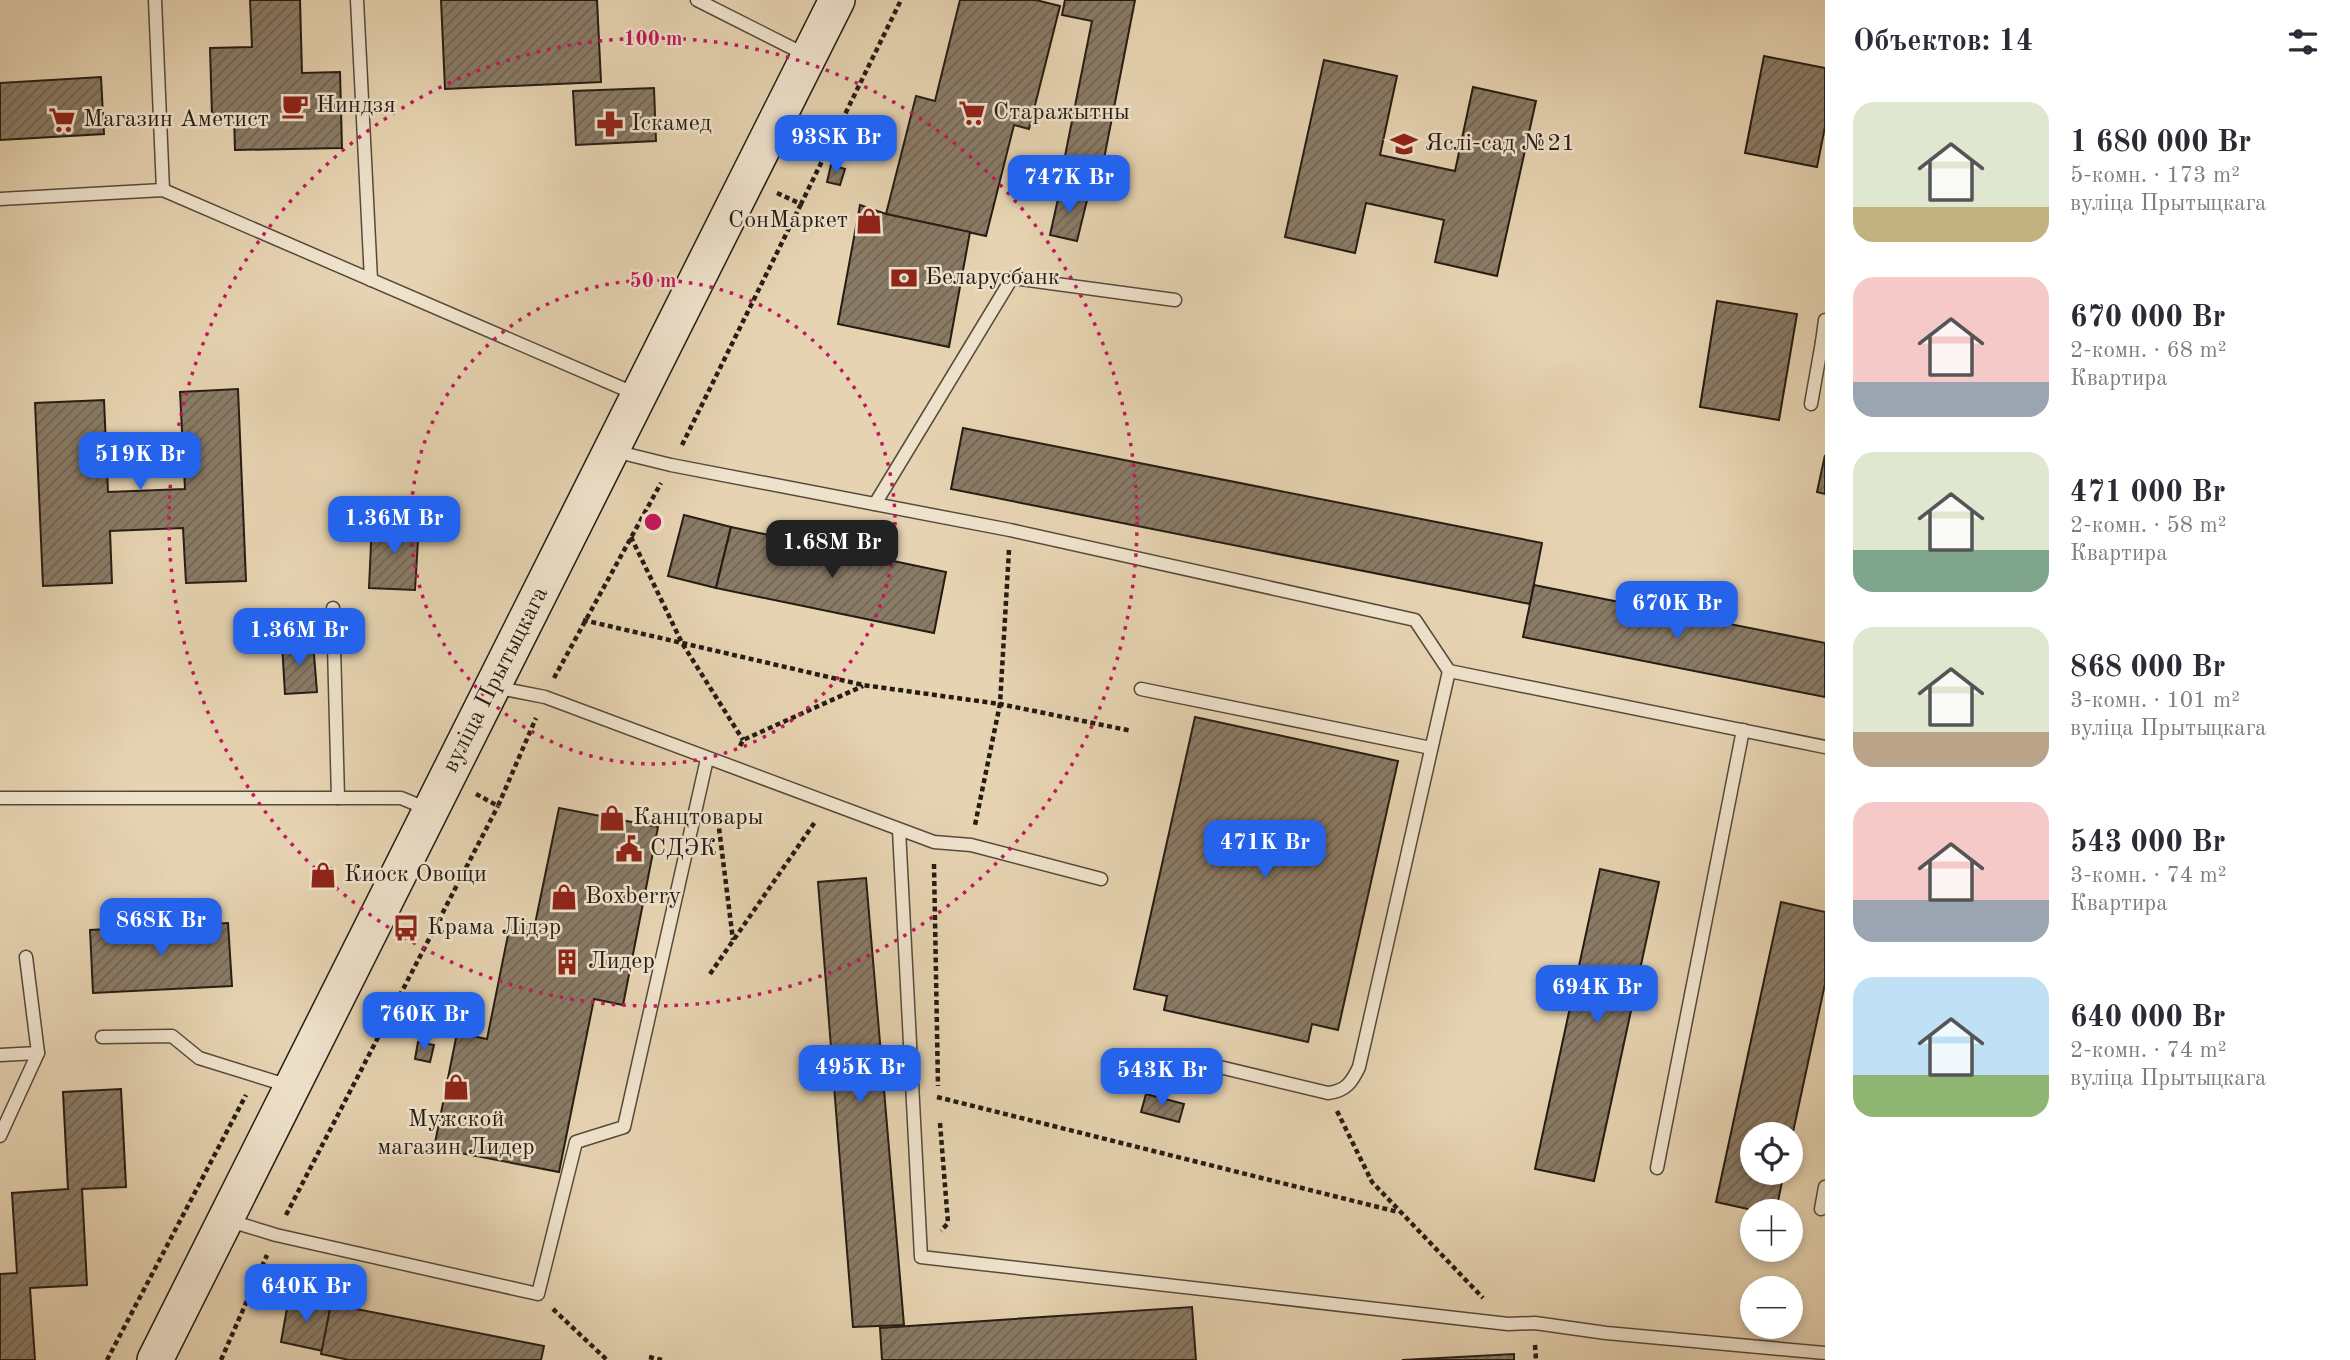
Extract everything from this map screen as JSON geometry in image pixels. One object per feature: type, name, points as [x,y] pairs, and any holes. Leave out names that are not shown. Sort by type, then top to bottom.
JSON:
[{"type":"street","name":"вуліца Прытыцкага","points":[[155,1360],[223,1219],[494,687],[837,0]]},
{"type":"lane","points":[[155,0],[163,190]]},
{"type":"lane","points":[[357,0],[371,280]]},
{"type":"lane","points":[[697,0],[808,56]]},
{"type":"lane","points":[[0,199],[163,190],[638,396]]},
{"type":"lane","points":[[875,504],[1012,278],[1175,300]]},
{"type":"lane","points":[[1811,404],[1825,320]]},
{"type":"lane","points":[[611,450],[671,466],[1010,530],[1415,620],[1449,671],[1825,747]]},
{"type":"lane","points":[[333,607],[338,798]]},
{"type":"lane","points":[[1182,1058],[1328,1093],[1338,1092],[1352,1083],[1359,1067],[1449,671]]},
{"type":"lane","points":[[494,687],[545,697],[827,805],[934,842],[971,845],[1101,879]]},
{"type":"lane","points":[[1141,689],[1432,748]]},
{"type":"lane","points":[[1657,1167],[1743,730]]},
{"type":"lane","points":[[223,1219],[276,1236],[538,1294],[576,1142],[624,1126],[707,758]]},
{"type":"lane","points":[[0,798],[401,798],[430,810]]},
{"type":"lane","points":[[899,830],[920,1257],[1508,1324],[1535,1323],[1606,1333],[1825,1353]]},
{"type":"lane","points":[[0,1136],[38,1053],[26,957]]},
{"type":"lane","points":[[102,1037],[172,1036],[199,1058],[290,1086]]},
{"type":"lane","points":[[0,1055],[38,1053]]},
{"type":"lane","points":[[1821,1209],[1825,1187]]},
{"type":"path","points":[[971,845],[1000,705],[1010,530]]},
{"type":"path","points":[[631,537],[682,643],[743,740]]},
{"type":"path","points":[[583,620],[863,685],[1000,705],[1132,731]]},
{"type":"path","points":[[710,974],[827,805]]},
{"type":"path","points":[[221,1360],[276,1236],[498,806]]},
{"type":"path","points":[[920,1257],[948,1223],[937,1097],[934,842]]},
{"type":"path","points":[[1328,1093],[1372,1182],[1508,1324]]},
{"type":"path","points":[[937,1097],[1398,1212]]},
{"type":"path","points":[[538,1294],[607,1360]]},
{"type":"path","points":[[649,1357],[662,1360]]},
{"type":"building","points":[[250,0],[300,0],[302,73],[340,72],[342,148],[235,150],[234,115],[212,115],[210,48],[252,47]]},
{"type":"building","points":[[441,0],[597,0],[601,82],[445,89]]},
{"type":"building","name":"Старажытны","points":[[960,0],[1036,0],[1060,6],[1029,129],[1014,125],[986,236],[886,214],[916,96],[935,101]]},
{"type":"building","points":[[1065,0],[1135,0],[1102,169],[1064,161],[1092,21],[1062,15]]},
{"type":"building","points":[[1764,56],[1825,68],[1825,127],[1817,167],[1745,153]]},
{"type":"building","name":"Яслі-сад №21","points":[[1324,60],[1397,76],[1380,155],[1455,171],[1473,87],[1536,101],[1497,276],[1435,262],[1444,220],[1366,203],[1355,253],[1285,237]]},
{"type":"building","points":[[101,77],[104,134],[0,140],[0,83]]},
{"type":"building","points":[[654,88],[656,141],[576,145],[573,91]]},
{"type":"building","points":[[831,165],[845,169],[840,185],[827,182]]},
{"type":"building","points":[[1060,190],[1088,196],[1077,241],[1050,235]]},
{"type":"building","name":"Беларусбанк","points":[[860,205],[886,214],[970,232],[949,347],[838,324]]},
{"type":"building","points":[[1717,301],[1797,314],[1779,420],[1700,407]]},
{"type":"building","points":[[238,389],[246,581],[186,583],[183,528],[110,531],[112,583],[43,586],[35,403],[104,400],[108,492],[185,489],[180,392]]},
{"type":"building","points":[[963,428],[1542,543],[1530,604],[951,489]]},
{"type":"building","points":[[1825,455],[1825,494],[1817,492]]},
{"type":"building","points":[[684,515],[731,527],[716,588],[668,576]]},
{"type":"building","points":[[372,522],[419,524],[415,590],[369,588]]},
{"type":"building","points":[[731,527],[946,572],[934,633],[716,588]]},
{"type":"building","points":[[1534,585],[1825,643],[1825,697],[1523,637]]},
{"type":"building","points":[[313,642],[317,692],[285,694],[282,644]]},
{"type":"building","points":[[1195,717],[1398,761],[1338,1030],[1312,1024],[1308,1042],[1164,1010],[1167,996],[1134,989]]},
{"type":"building","name":"Лидер","points":[[559,808],[658,827],[623,1005],[594,999],[559,1172],[434,1148],[457,1033],[487,1039],[511,920],[535,924]]},
{"type":"building","name":"Киоск Овощи","points":[[320,863],[334,869],[326,887],[311,880]]},
{"type":"building","points":[[1600,869],[1659,882],[1594,1181],[1535,1169]]},
{"type":"building","points":[[866,878],[904,1325],[853,1327],[818,882]]},
{"type":"building","points":[[1781,902],[1825,912],[1825,984],[1795,1122],[1740,1122],[1740,1185],[1781,1185],[1778,1199],[1740,1199],[1740,1207],[1716,1202]]},
{"type":"building","points":[[228,923],[232,986],[93,993],[90,930]]},
{"type":"building","points":[[418,1042],[434,1045],[430,1062],[415,1059]]},
{"type":"building","points":[[121,1089],[126,1187],[82,1189],[87,1285],[30,1288],[35,1360],[0,1360],[0,1274],[17,1273],[12,1193],[68,1189],[63,1092]]},
{"type":"building","points":[[1146,1094],[1184,1104],[1179,1122],[1141,1112]]},
{"type":"building","points":[[289,1297],[331,1304],[323,1351],[281,1342]]},
{"type":"building","points":[[331,1304],[544,1346],[541,1360],[349,1360],[321,1354]]},
{"type":"building","points":[[1192,1307],[1196,1360],[882,1360],[880,1328]]},
{"type":"building","points":[[1514,1354],[1514,1360],[1402,1360]]},
{"type":"place","name":"Ниндзя","points":[[295,106]]},
{"type":"place","name":"Старажытны","points":[[972,113]]},
{"type":"place","name":"Магазин Аметист","points":[[62,120]]},
{"type":"place","name":"Іскамед","points":[[610,124]]},
{"type":"place","name":"Яслі-сад №21","points":[[1404,144]]},
{"type":"place","name":"СонМаркет","points":[[869,221]]},
{"type":"place","name":"Беларусбанк","points":[[904,278]]},
{"type":"place","name":"Канцтовары","points":[[612,818]]},
{"type":"place","name":"СДЭК","points":[[629,849]]},
{"type":"place","name":"Киоск Овощи","points":[[323,875]]},
{"type":"place","name":"Boxberry","points":[[564,897]]},
{"type":"place","name":"Крама Лідэр","points":[[406,928]]},
{"type":"place","name":"Лидер","points":[[567,962]]},
{"type":"place","name":"Мужской магазин Лидер","points":[[456,1087]]}]
